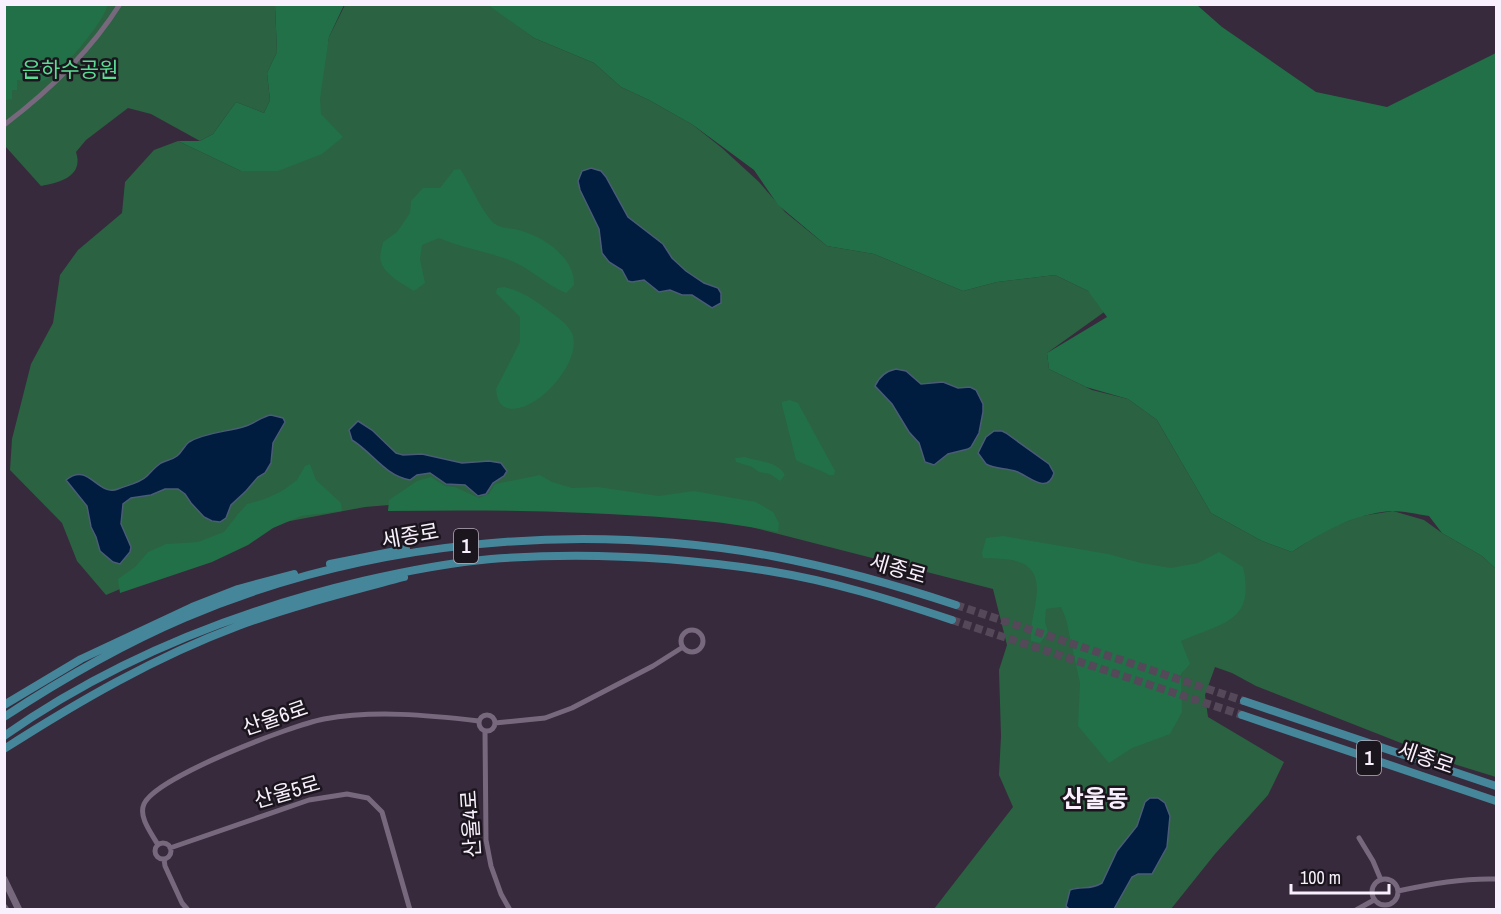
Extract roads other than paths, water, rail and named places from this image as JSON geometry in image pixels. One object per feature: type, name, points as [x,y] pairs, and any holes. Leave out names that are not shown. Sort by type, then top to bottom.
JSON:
[{"type":"highway","name":"세종로","points":[[4,717],[61,680],[184,618],[308,575],[421,551],[490,543],[562,539],[631,540],[701,546],[771,556],[835,569],[900,586],[956,605]]},
{"type":"highway","points":[[4,705],[81,659],[192,607],[238,590],[319,567],[394,550],[428,545],[490,543]]},
{"type":"highway","name":"세종로","points":[[7,735],[68,695],[119,669],[189,635],[252,612],[309,594],[421,568],[490,559],[562,555],[631,556],[703,562],[831,584],[895,601],[952,620]]},
{"type":"highway","points":[[4,749],[109,685],[167,656],[238,626],[326,598],[409,576],[490,559]]},
{"type":"highway","name":"세종로","points":[[1244,701],[1497,786]]},
{"type":"highway","name":"세종로","points":[[1242,715],[1497,801]]},
{"type":"main road","points":[[4,879],[19,909]]},
{"type":"street","points":[[4,125],[73,65],[99,35],[120,4]]},
{"type":"street","points":[[693,630],[700,633],[704,643],[700,649],[693,652],[683,647],[681,640],[686,631],[693,630]]},
{"type":"street","points":[[495,723],[545,718],[572,708],[653,666],[683,647]]},
{"type":"street","name":"산울6로","points":[[158,845],[142,815],[144,803],[183,774],[292,727],[324,719],[375,714],[479,721]]},
{"type":"street","points":[[486,715],[492,717],[495,723],[492,729],[485,731],[480,728],[479,721],[486,715]]},
{"type":"street","name":"산울4로","points":[[485,731],[486,840],[490,867],[510,909]]},
{"type":"street","name":"산울5로","points":[[170,848],[309,800],[347,794],[368,798],[382,812],[410,909]]},
{"type":"street","points":[[1359,838],[1381,880]]},
{"type":"street","points":[[165,844],[170,848],[170,855],[164,859],[159,858],[156,854],[158,845],[165,844]]},
{"type":"street","points":[[164,859],[182,903],[188,909]]},
{"type":"street","points":[[1398,891],[1432,884],[1497,879]]},
{"type":"street","points":[[1381,880],[1391,880],[1398,891],[1396,899],[1389,907],[1374,900],[1373,888],[1381,880]]},
{"type":"street","points":[[1356,909],[1374,900]]},
{"type":"water","points":[[591,168],[601,171],[606,177],[628,217],[663,244],[672,258],[686,271],[704,283],[718,288],[721,293],[721,303],[712,308],[692,295],[682,295],[670,290],[659,292],[644,280],[628,281],[622,270],[609,262],[602,253],[599,229],[578,181],[582,171]]},
{"type":"water","points":[[896,369],[906,371],[921,384],[943,382],[958,388],[970,387],[976,390],[983,404],[983,412],[979,433],[971,447],[948,454],[934,465],[925,462],[919,443],[909,432],[892,404],[875,386],[883,375]]},
{"type":"water","points":[[271,415],[283,418],[285,422],[273,443],[271,463],[265,473],[258,477],[231,505],[226,518],[220,522],[212,521],[204,517],[178,489],[165,489],[151,495],[131,498],[123,504],[121,524],[131,547],[130,552],[120,564],[113,562],[100,551],[91,527],[87,506],[66,480],[74,475],[81,475],[104,488],[118,489],[144,478],[161,463],[177,456],[189,442],[210,434],[246,426]]},
{"type":"water","points":[[358,421],[372,430],[396,453],[422,454],[462,463],[489,461],[501,463],[507,471],[504,476],[493,483],[486,494],[478,496],[465,485],[446,484],[430,473],[417,475],[410,480],[401,477],[386,469],[352,440],[349,430]]},
{"type":"water","points":[[994,431],[1006,433],[1049,464],[1054,473],[1051,480],[1042,484],[1015,471],[986,464],[978,453],[986,437]]},
{"type":"water","points":[[1150,798],[1158,798],[1165,803],[1170,816],[1167,847],[1152,874],[1138,874],[1132,877],[1114,909],[1069,909],[1066,906],[1070,890],[1093,887],[1102,883],[1117,851],[1137,826],[1145,802]]},
{"type":"tunnel","points":[[956,605],[1244,701]]},
{"type":"tunnel","points":[[952,620],[1242,715]]},
{"type":"district","name":"산울동","points":[[1095,799]]},
{"type":"park label","name":"은하수공원","points":[[70,70]]}]
